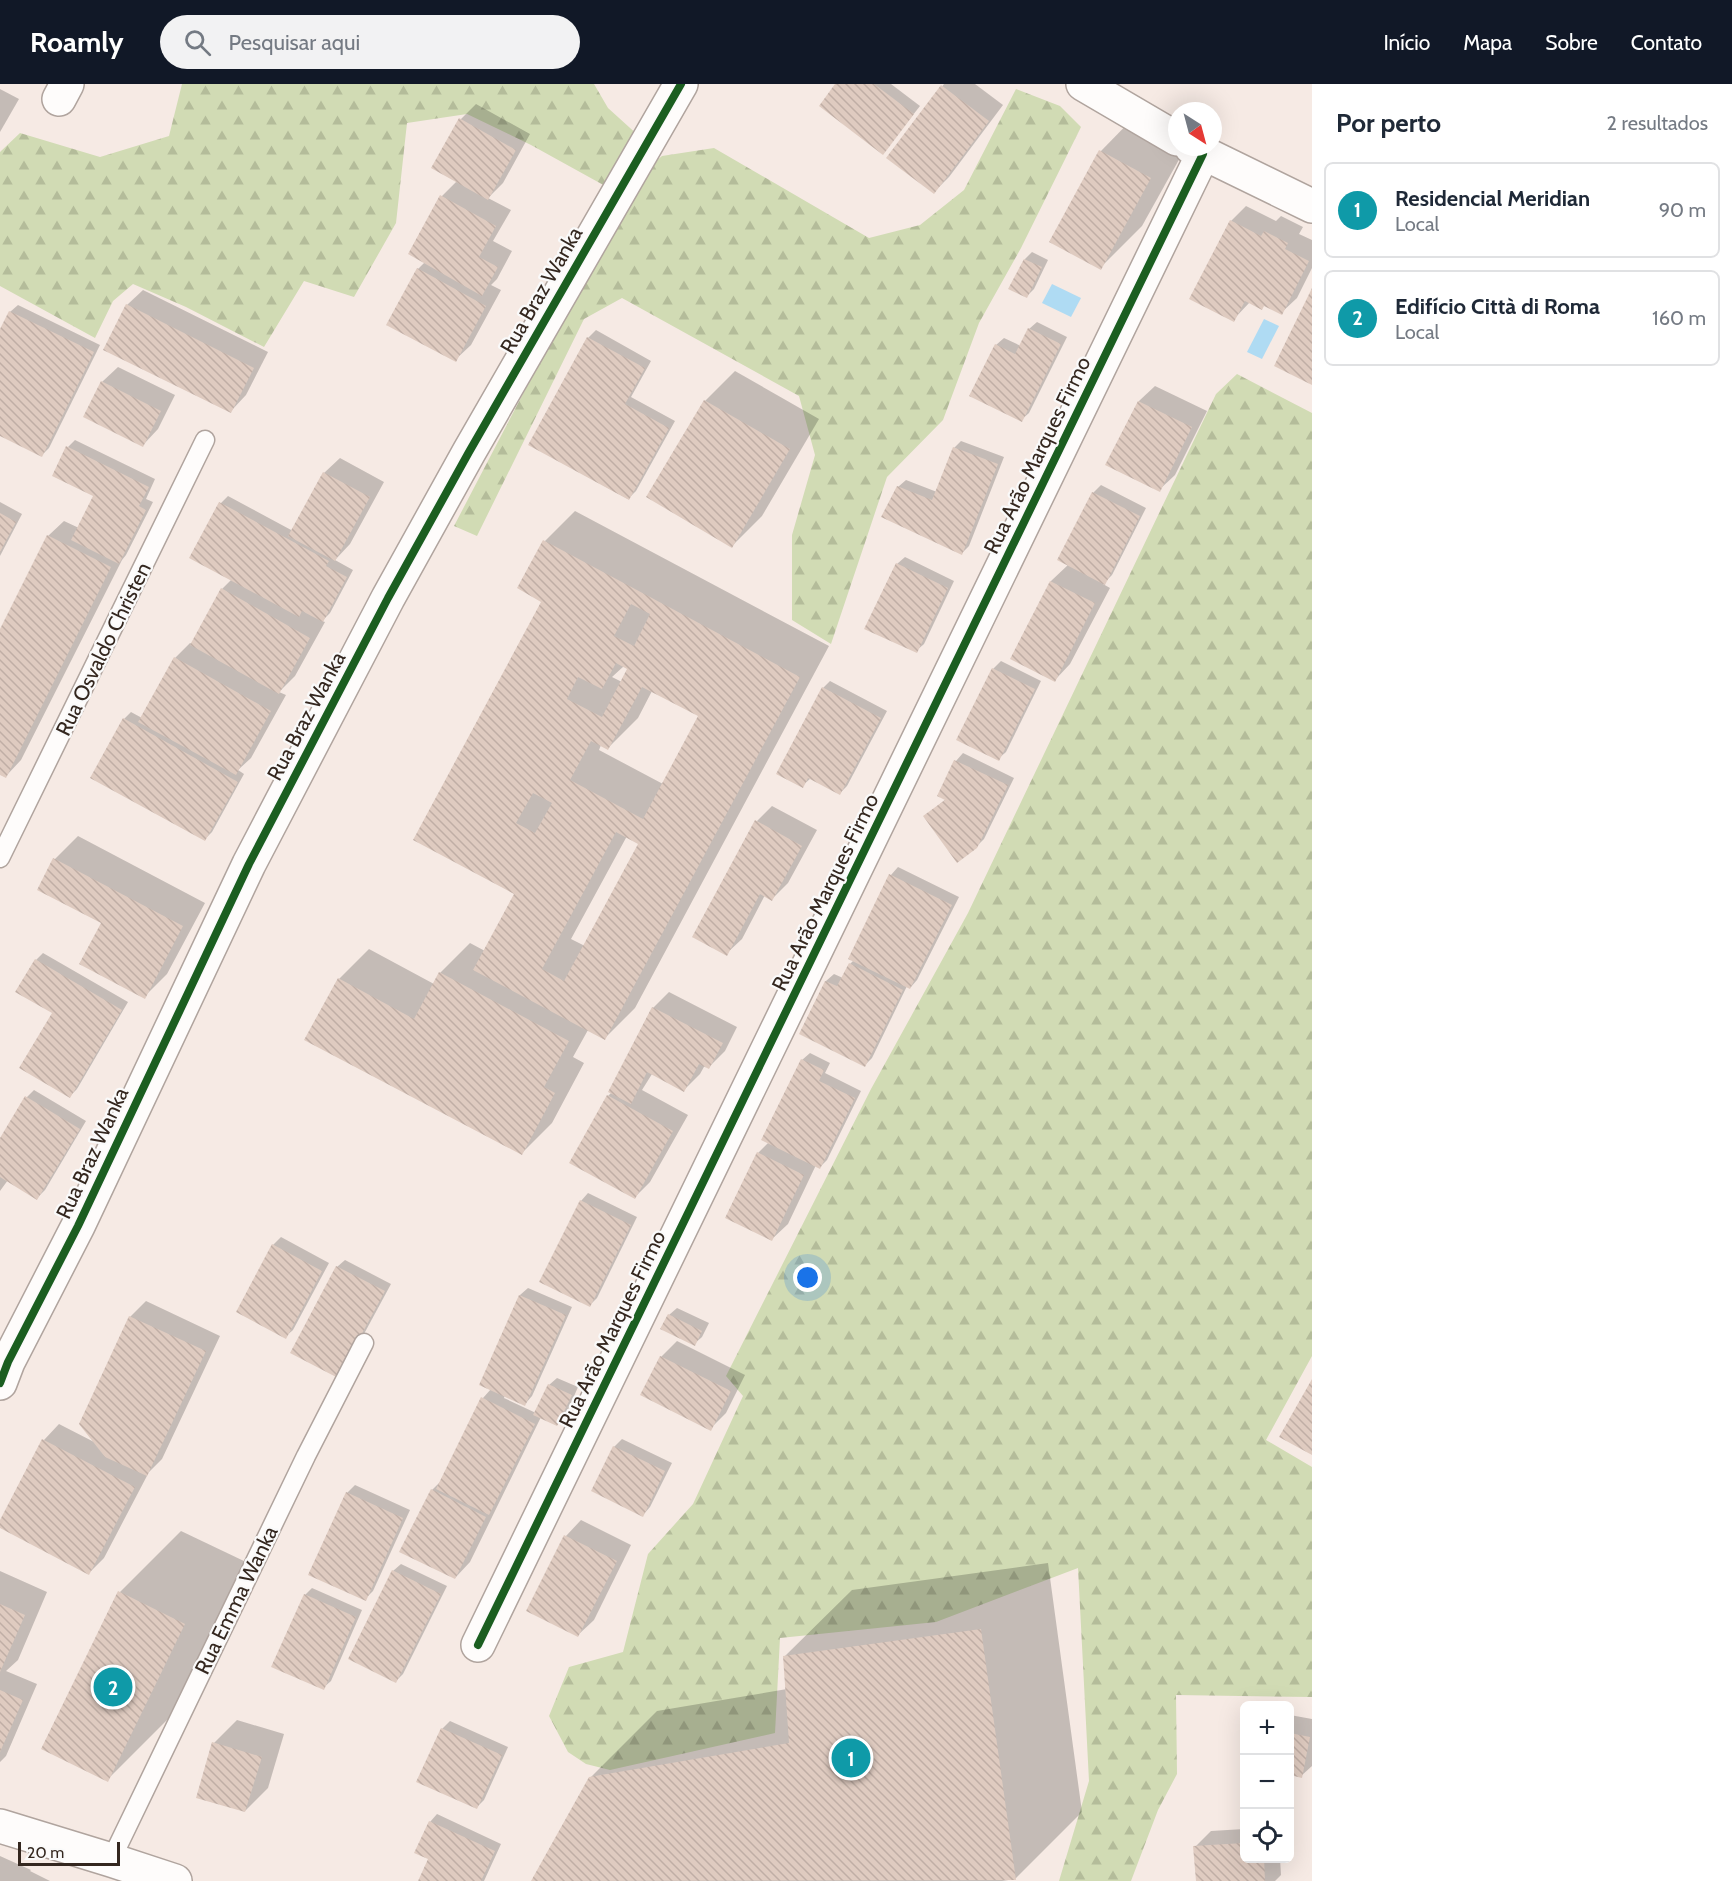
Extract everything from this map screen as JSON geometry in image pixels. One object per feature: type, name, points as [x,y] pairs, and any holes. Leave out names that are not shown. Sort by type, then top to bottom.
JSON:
[{"type":"street","name":"Rua Braz Wanka","points":[[0,1383],[8,1362],[78,1226],[249,864],[420,540],[681,84]]},
{"type":"street","points":[[1083,84],[1168,134]]},
{"type":"street","name":"Rua Arão Marques Firmo","points":[[478,1645],[1186,156]]},
{"type":"street","points":[[1209,156],[1312,206]]},
{"type":"street","points":[[0,1826],[175,1881]]},
{"type":"lane","name":"Rua Osvaldo Christen","points":[[0,858],[205,440]]},
{"type":"lane","name":"Rua Emma Wanka","points":[[111,1860],[306,1456],[364,1343]]},
{"type":"green space","points":[[182,84],[594,84],[608,108],[640,137],[607,187],[531,145],[467,114],[407,123],[396,223],[354,297],[304,281],[264,347],[186,307],[133,284],[113,301],[95,338],[0,286],[0,152],[20,133],[100,157],[169,136]]},
{"type":"green space","points":[[1016,89],[1060,106],[1081,127],[1021,248],[979,323],[943,420],[887,477],[831,644],[792,620],[792,535],[815,455],[799,396],[622,298],[584,319],[477,536],[454,526],[640,175],[662,156],[714,148],[869,238],[920,225],[964,190]]},
{"type":"green space","points":[[1237,374],[1312,413],[1312,1356],[1266,1440],[1312,1467],[1312,1697],[1176,1695],[1177,1774],[1158,1810],[1131,1881],[1059,1881],[1089,1781],[1078,1568],[936,1622],[780,1638],[775,1733],[610,1770],[586,1764],[568,1752],[549,1716],[569,1667],[623,1652],[648,1554],[693,1504],[743,1396],[726,1376],[871,1089],[968,913],[1216,394]]},
{"type":"water","points":[[1052,284],[1081,298],[1071,317],[1042,303]]},
{"type":"water","points":[[1264,319],[1279,326],[1262,359],[1247,352]]},
{"type":"building","points":[[835,84],[874,84],[914,114],[883,155],[819,106]]},
{"type":"building","points":[[941,85],[989,121],[934,194],[886,158]]},
{"type":"building","points":[[459,118],[516,150],[488,200],[431,168]]},
{"type":"building","points":[[1099,150],[1151,178],[1101,270],[1049,242]]},
{"type":"building","points":[[440,195],[496,226],[479,257],[498,267],[482,296],[408,254]]},
{"type":"building","points":[[1230,220],[1261,236],[1264,231],[1288,243],[1285,249],[1309,261],[1282,315],[1264,306],[1262,310],[1245,301],[1234,322],[1189,299]]},
{"type":"building","points":[[1024,259],[1042,267],[1027,298],[1008,289]]},
{"type":"building","points":[[417,268],[486,306],[456,362],[386,325]]},
{"type":"building","points":[[1312,288],[1312,385],[1274,366]]},
{"type":"building","points":[[126,304],[254,368],[231,413],[103,350]]},
{"type":"building","points":[[9,311],[94,352],[42,457],[0,436],[0,329]]},
{"type":"building","points":[[1028,328],[1061,344],[1022,422],[969,396],[995,344],[1015,354]]},
{"type":"building","points":[[587,337],[645,368],[625,404],[669,428],[629,500],[528,445]]},
{"type":"building","points":[[101,381],[161,411],[143,447],[83,417]]},
{"type":"building","points":[[704,400],[790,449],[732,548],[646,497]]},
{"type":"building","points":[[1138,401],[1192,427],[1160,492],[1105,465]]},
{"type":"building","points":[[66,446],[149,487],[139,506],[146,510],[119,564],[71,540],[93,496],[52,476]]},
{"type":"building","points":[[953,447],[998,464],[962,555],[881,517],[897,486],[932,500]]},
{"type":"building","points":[[323,472],[370,497],[335,561],[288,536]]},
{"type":"building","points":[[1092,492],[1140,516],[1105,585],[1057,560]]},
{"type":"building","points":[[219,502],[329,561],[326,566],[347,577],[323,622],[302,611],[299,617],[189,558]]},
{"type":"building","points":[[0,513],[16,522],[0,552]]},
{"type":"building","points":[[47,535],[111,567],[6,778],[0,775],[0,629]]},
{"type":"building","points":[[543,540],[800,677],[605,1040],[473,970],[514,894],[413,840],[541,602],[517,588]],"holes":[[[631,604],[650,614],[634,646],[614,636]],[[616,663],[627,669],[602,717],[567,699],[578,677],[602,689]],[[642,687],[698,716],[643,819],[570,780],[591,741],[608,750]],[[533,793],[552,803],[535,833],[516,823]],[[616,832],[638,844],[564,981],[542,969]]]},
{"type":"building","points":[[896,563],[948,588],[917,653],[864,629]]},
{"type":"building","points":[[1050,581],[1095,603],[1055,682],[1010,659]]},
{"type":"building","points":[[221,588],[310,638],[279,694],[190,645]]},
{"type":"building","points":[[174,657],[271,711],[236,775],[138,722]]},
{"type":"building","points":[[992,668],[1035,689],[999,761],[956,740]]},
{"type":"building","points":[[822,687],[881,718],[840,795],[808,778],[803,788],[776,774]]},
{"type":"building","points":[[123,718],[238,782],[205,841],[90,778]]},
{"type":"building","points":[[954,760],[1008,785],[977,848],[957,863],[923,816],[945,800],[937,796]]},
{"type":"building","points":[[755,820],[802,846],[772,901],[760,894],[727,956],[692,937]]},
{"type":"building","points":[[53,858],[183,926],[145,999],[79,964],[101,923],[37,890]]},
{"type":"building","points":[[889,874],[952,905],[910,989],[848,959]]},
{"type":"building","points":[[35,959],[122,1010],[70,1098],[19,1068],[52,1013],[15,992]]},
{"type":"building","points":[[849,963],[903,990],[865,1067],[799,1034],[825,981],[837,986]]},
{"type":"building","points":[[439,972],[569,1041],[544,1087],[555,1093],[522,1155],[304,1040],[338,978],[414,1019]]},
{"type":"building","points":[[652,1007],[723,1043],[709,1069],[699,1064],[684,1092],[647,1072],[631,1104],[608,1092]]},
{"type":"building","points":[[801,1059],[824,1070],[819,1081],[855,1098],[820,1169],[761,1140]]},
{"type":"building","points":[[607,1095],[673,1131],[635,1199],[569,1163]]},
{"type":"building","points":[[25,1096],[80,1129],[37,1200],[0,1177],[0,1138]]},
{"type":"building","points":[[757,1152],[804,1175],[772,1241],[725,1218]]},
{"type":"building","points":[[580,1200],[631,1225],[590,1307],[539,1282]]},
{"type":"building","points":[[272,1244],[322,1271],[286,1339],[236,1312]]},
{"type":"building","points":[[336,1266],[385,1291],[338,1378],[290,1353]]},
{"type":"building","points":[[519,1295],[566,1315],[525,1406],[479,1385]]},
{"type":"building","points":[[668,1314],[702,1331],[695,1346],[660,1329]]},
{"type":"building","points":[[129,1316],[206,1351],[147,1476],[105,1457],[79,1424]]},
{"type":"building","points":[[660,1356],[731,1391],[711,1431],[640,1395]]},
{"type":"building","points":[[1312,1379],[1312,1455],[1279,1437]]},
{"type":"building","points":[[548,1384],[572,1395],[557,1426],[533,1415]]},
{"type":"building","points":[[481,1397],[535,1424],[489,1515],[436,1489]]},
{"type":"building","points":[[42,1439],[135,1487],[89,1575],[0,1528],[0,1520]]},
{"type":"building","points":[[613,1446],[665,1471],[643,1517],[591,1491]]},
{"type":"building","points":[[431,1489],[486,1517],[455,1579],[399,1552]]},
{"type":"building","points":[[346,1492],[403,1518],[366,1601],[308,1575]]},
{"type":"building","points":[[564,1535],[617,1561],[578,1637],[526,1611]]},
{"type":"building","points":[[392,1570],[441,1594],[396,1683],[348,1659]]},
{"type":"building","points":[[118,1591],[185,1624],[108,1782],[41,1749]]},
{"type":"building","points":[[304,1594],[356,1617],[324,1690],[271,1667]]},
{"type":"building","points":[[0,1604],[25,1615],[0,1672]]},
{"type":"building","points":[[981,1629],[1016,1880],[531,1881],[589,1777],[789,1743],[783,1656]]},
{"type":"building","points":[[0,1690],[23,1700],[0,1752]]},
{"type":"building","points":[[441,1728],[502,1755],[477,1809],[416,1782]]},
{"type":"building","points":[[1294,1734],[1310,1737],[1302,1778],[1294,1776]]},
{"type":"building","points":[[212,1742],[262,1757],[245,1812],[196,1798]]},
{"type":"building","points":[[429,1821],[495,1851],[481,1881],[418,1881],[428,1859],[414,1853]]},
{"type":"building","points":[[1240,1843],[1240,1863],[1264,1863],[1265,1881],[1196,1881],[1193,1846]]},
{"type":"cycle path","points":[[0,1383],[8,1362],[78,1226],[249,864],[388,598],[469,452],[681,84]]},
{"type":"cycle path","points":[[478,1645],[1202,156]]},
{"type":"place","name":"Edifício Città di Roma","points":[[113,1687]]},
{"type":"place","name":"Residencial Meridian","points":[[851,1758]]}]
